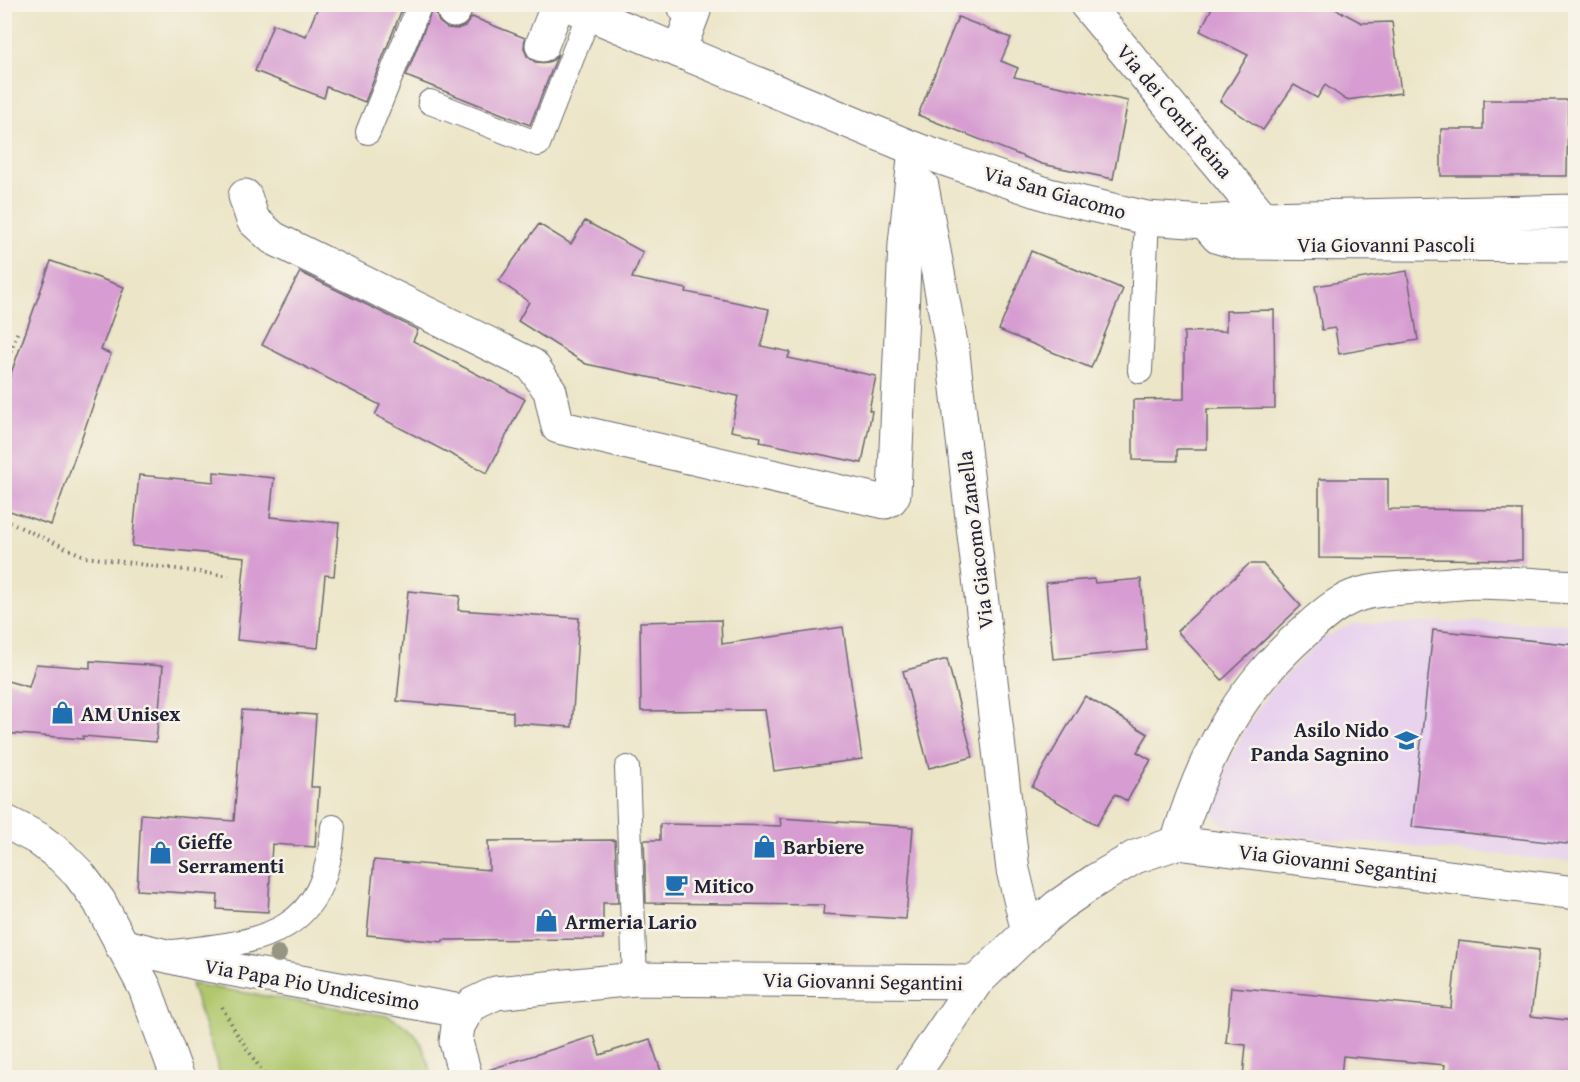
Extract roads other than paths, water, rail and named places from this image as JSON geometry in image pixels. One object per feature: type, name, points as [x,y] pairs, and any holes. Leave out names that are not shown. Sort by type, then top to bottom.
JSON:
[{"type":"street","points":[[542,45],[558,4]]},
{"type":"street","name":"Via dei Conti Reina","points":[[1086,4],[1263,218]]},
{"type":"street","points":[[679,51],[694,11],[685,8]]},
{"type":"street","name":"Via San Giacomo","points":[[596,12],[679,51],[915,149],[1049,195],[1147,218],[1205,222],[1263,218],[1575,211]]},
{"type":"street","points":[[246,196],[253,220],[273,238],[532,365],[550,391],[558,427],[885,502],[894,494],[905,244],[915,149]]},
{"type":"street","name":"Via Giacomo Zanella","points":[[915,149],[953,354],[1013,870],[1028,932]]},
{"type":"street","name":"Via Giovanni Pascoli","points":[[1205,222],[1218,237],[1239,243],[1575,244]]},
{"type":"street","points":[[1177,843],[1191,797],[1231,716],[1254,683],[1285,648],[1335,606],[1360,594],[1386,589],[1464,583],[1575,587]]},
{"type":"street","points":[[4,821],[37,838],[61,856],[79,874],[99,901],[145,988],[178,1077]]},
{"type":"street","name":"Via Giovanni Segantini","points":[[465,1012],[484,997],[503,992],[635,979],[976,982],[1058,906],[1096,879],[1135,857],[1177,843],[1575,892]]},
{"type":"street","name":"Via Papa Pio Undicesimo","points":[[121,945],[196,963],[465,1012]]},
{"type":"street","points":[[911,1077],[976,982]]},
{"type":"street","points":[[465,1012],[458,1026],[456,1042],[466,1077]]},
{"type":"lane","points":[[368,132],[420,4]]},
{"type":"lane","points":[[430,102],[538,144],[596,12]]},
{"type":"lane","points":[[1140,371],[1147,218]]},
{"type":"lane","points":[[627,768],[635,979]]},
{"type":"lane","name":"Via Papa Pio Undicesimo","points":[[159,954],[249,941],[285,927],[305,911],[320,888],[331,852],[333,827]]},
{"type":"place","name":"AM Unisex","points":[[63,713]]},
{"type":"place","name":"Asilo Nido Panda Sagnino","points":[[1407,741]]},
{"type":"place","name":"Barbiere","points":[[765,846]]},
{"type":"place","name":"Gieffe Serramenti","points":[[160,853]]},
{"type":"place","name":"Mitico","points":[[676,885]]},
{"type":"place","name":"Armeria Lario","points":[[547,921]]}]
